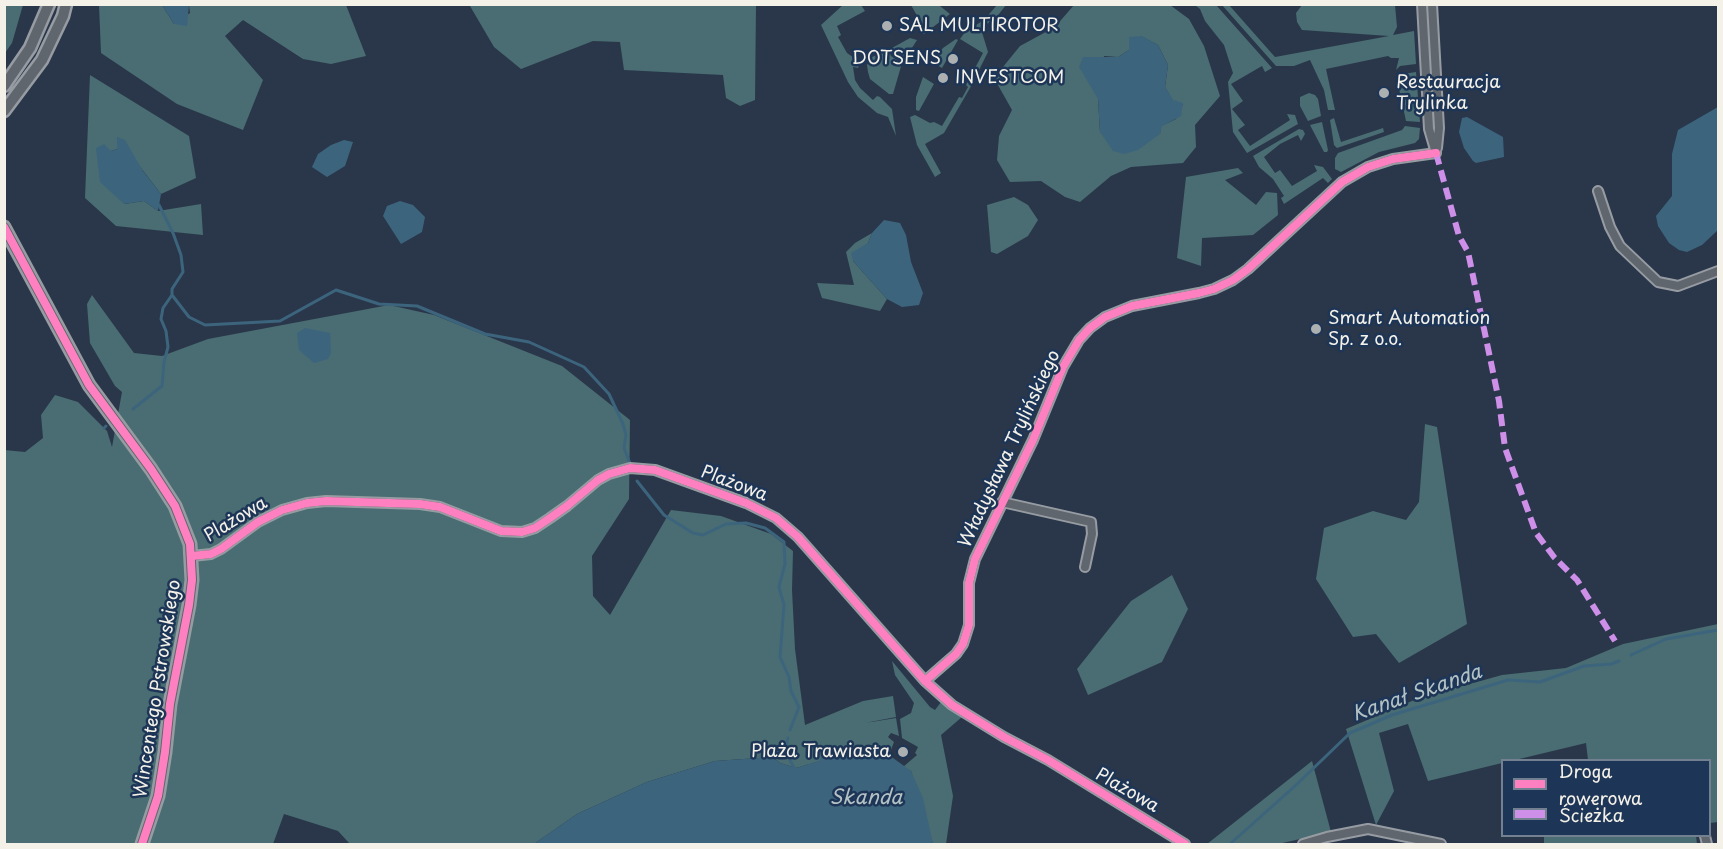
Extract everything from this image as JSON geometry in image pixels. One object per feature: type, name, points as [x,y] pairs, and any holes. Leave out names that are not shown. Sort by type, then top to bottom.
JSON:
[{"type":"street","points":[[4,86],[30,48],[49,4]]},
{"type":"street","points":[[4,111],[42,60],[63,16],[66,4]]},
{"type":"street","points":[[1422,4],[1429,129],[1436,153]]},
{"type":"street","points":[[1432,4],[1439,128],[1436,153]]},
{"type":"street","name":"Władysława Trylińskiego","points":[[925,681],[956,654],[967,635],[969,583],[975,559],[1033,440],[1063,367],[1079,340],[1090,328],[1105,317],[1131,306],[1214,289],[1233,280],[1248,269],[1342,182],[1368,167],[1393,159],[1436,153]]},
{"type":"street","points":[[1598,190],[1610,227],[1620,246],[1658,282],[1678,286],[1719,272]]},
{"type":"street","name":"Wincentego Pstrowskiego","points":[[4,227],[89,386],[175,506],[185,528],[192,556],[189,605],[170,704],[162,774],[158,796],[142,844]]},
{"type":"street","name":"Plażowa","points":[[192,556],[211,554],[221,549],[258,522],[282,510],[307,503],[326,501],[420,504],[440,507],[501,531],[522,532],[535,528],[603,477],[619,470],[642,468],[655,470],[746,503],[776,518],[805,544],[925,681],[952,705],[1004,737],[1048,760],[1185,844]]},
{"type":"street","points":[[1002,502],[1091,522],[1092,534],[1085,567]]},
{"type":"street","points":[[1303,844],[1368,829],[1442,844]]},
{"type":"green space","points":[[5,4],[23,5],[12,43],[5,53]]},
{"type":"green space","points":[[99,5],[162,5],[174,24],[190,13],[189,5],[346,5],[366,56],[331,64],[303,59],[243,20],[225,36],[263,80],[243,130],[177,104],[101,53]]},
{"type":"green space","points":[[464,5],[756,5],[755,100],[740,106],[726,98],[723,75],[624,70],[620,42],[593,41],[521,69],[494,47],[470,6]]},
{"type":"green space","points":[[843,5],[861,5],[865,11],[837,26],[841,35],[838,37],[847,53],[860,62],[858,68],[853,67],[855,80],[860,88],[873,100],[877,96],[880,97],[892,109],[896,136],[888,117],[877,113],[858,97],[848,82],[821,25]]},
{"type":"green space","points":[[911,5],[940,6],[950,14],[924,34],[919,29],[916,14]]},
{"type":"green space","points":[[997,5],[1006,5],[981,29],[988,52],[970,88],[944,133],[925,144],[941,173],[935,177],[917,145],[910,117],[915,115],[942,126],[959,97],[962,98],[968,87],[966,85],[983,53],[960,39],[965,32],[984,20]]},
{"type":"green space","points":[[1074,5],[1170,5],[1189,19],[1204,46],[1220,96],[1195,125],[1196,147],[1183,163],[1131,167],[1111,176],[1080,202],[1065,197],[1041,181],[1010,182],[997,160],[999,136],[1012,110],[994,78],[1020,46],[1055,27]],"holes":[[[1141,36],[1158,45],[1168,65],[1165,87],[1173,101],[1183,104],[1176,119],[1161,126],[1160,134],[1100,132],[1098,99],[1104,56],[1118,57],[1129,50]]]},
{"type":"green space","points":[[1195,5],[1216,5],[1272,68],[1265,72],[1262,66],[1231,84],[1243,101],[1232,109],[1245,125],[1238,130],[1250,146],[1290,120],[1287,114],[1295,115],[1298,124],[1247,153],[1233,132],[1228,82],[1233,73],[1224,45]]},
{"type":"green space","points":[[1222,5],[1229,5],[1275,57],[1389,36],[1302,30],[1297,22],[1296,13],[1302,5],[1395,5],[1397,27],[1393,35],[1414,31],[1416,64],[1400,66],[1396,70],[1399,58],[1388,56],[1326,69],[1335,110],[1328,110],[1324,90],[1310,60],[1294,66],[1276,66]]},
{"type":"green space","points":[[910,38],[917,40],[905,59],[892,48]]},
{"type":"green space","points":[[956,39],[958,40],[942,68],[932,62],[943,48]]},
{"type":"green space","points":[[888,50],[891,56],[902,63],[893,94],[889,94],[870,79],[867,65],[872,57]]},
{"type":"green space","points":[[1416,72],[1420,122],[1406,121],[1398,84],[1403,74]]},
{"type":"green space","points":[[90,75],[189,136],[196,178],[161,194],[117,137],[117,149],[111,151],[124,204],[144,201],[158,211],[201,204],[203,235],[116,226],[85,198]]},
{"type":"green space","points":[[923,77],[934,84],[919,111],[916,110],[916,97]]},
{"type":"green space","points":[[1309,93],[1318,99],[1321,116],[1308,121],[1300,106],[1300,97]]},
{"type":"green space","points":[[1334,118],[1341,142],[1383,128],[1384,132],[1337,148],[1334,145],[1330,120]]},
{"type":"green space","points":[[1322,122],[1327,152],[1324,152],[1310,125]]},
{"type":"green space","points":[[1405,126],[1420,128],[1419,139],[1415,143],[1379,152],[1341,172],[1335,169],[1335,158],[1338,153],[1402,130]]},
{"type":"green space","points":[[1299,129],[1305,134],[1301,141],[1298,135],[1280,144],[1264,157],[1275,173],[1280,170],[1292,186],[1317,171],[1314,165],[1323,167],[1332,179],[1328,183],[1323,178],[1284,204],[1281,198],[1284,196],[1273,179],[1259,167],[1253,156]]},
{"type":"green space","points":[[1238,168],[1243,173],[1225,180],[1256,205],[1266,192],[1277,193],[1278,215],[1253,235],[1202,238],[1201,266],[1177,258],[1186,177]]},
{"type":"green space","points":[[1014,197],[1028,205],[1038,220],[1028,236],[997,254],[991,252],[987,205]]},
{"type":"green space","points":[[872,233],[868,243],[853,261],[887,299],[880,311],[822,298],[817,283],[854,285],[846,252],[855,243]]},
{"type":"green space","points":[[92,295],[134,353],[162,356],[208,339],[389,305],[434,315],[562,366],[630,420],[629,499],[592,556],[593,596],[610,615],[671,510],[721,516],[771,534],[793,551],[795,649],[805,725],[863,701],[893,696],[896,717],[865,723],[896,718],[899,736],[891,733],[888,737],[894,742],[889,755],[882,750],[876,752],[870,748],[859,752],[825,754],[820,761],[796,768],[780,763],[773,757],[715,761],[647,782],[577,814],[534,844],[350,844],[338,831],[284,814],[273,844],[5,844],[4,450],[25,452],[43,438],[41,415],[55,395],[78,402],[107,431],[112,447],[122,392],[115,386],[90,343],[87,304]]},
{"type":"green space","points":[[1425,424],[1437,427],[1467,624],[1399,663],[1376,634],[1353,637],[1316,579],[1324,528],[1373,511],[1406,520],[1419,502]]},
{"type":"green space","points":[[1172,575],[1188,609],[1162,662],[1088,695],[1077,669],[1131,601]]},
{"type":"green space","points":[[1718,624],[1718,822],[1711,823],[1711,759],[1588,759],[1586,743],[1519,759],[1501,759],[1501,763],[1428,781],[1408,724],[1379,733],[1394,791],[1376,825],[1346,729],[1419,698],[1502,675],[1566,668],[1623,644]]},
{"type":"green space","points":[[892,661],[930,707],[935,710],[941,702],[962,717],[941,735],[953,796],[946,844],[933,844],[911,771],[903,767],[917,755],[915,753],[918,747],[902,738],[900,719],[911,713],[914,703],[895,675]]},
{"type":"green space","points":[[1312,761],[1331,832],[1278,844],[1207,844]]},
{"type":"green space","points":[[1544,837],[1696,837],[1697,844],[1544,844]]},
{"type":"water","points":[[162,5],[189,5],[187,26],[174,24]]},
{"type":"water","points":[[1142,36],[1158,45],[1168,65],[1165,87],[1173,100],[1183,103],[1181,116],[1162,126],[1160,134],[1138,150],[1124,154],[1113,151],[1100,132],[1098,99],[1079,67],[1083,57],[1118,57],[1129,50],[1129,37]]},
{"type":"water","points":[[1718,107],[1718,230],[1702,245],[1687,252],[1669,243],[1658,226],[1656,216],[1672,196],[1672,154],[1678,130]]},
{"type":"water","points":[[1467,117],[1503,137],[1504,157],[1476,163],[1473,161],[1464,148],[1459,132],[1462,118]]},
{"type":"water","points":[[117,137],[125,140],[143,171],[161,194],[158,211],[144,201],[124,204],[100,182],[96,148],[104,144],[111,151],[117,149]]},
{"type":"water","points":[[344,140],[353,142],[345,166],[327,177],[312,167],[318,154]]},
{"type":"water","points":[[400,201],[413,205],[425,217],[422,232],[401,244],[383,216],[387,206]]},
{"type":"water","points":[[884,220],[900,223],[906,235],[911,262],[923,293],[919,305],[902,307],[887,299],[853,261],[851,253],[868,243],[872,233]]},
{"type":"water","points":[[305,328],[330,333],[331,353],[328,359],[314,363],[299,350],[297,333]]},
{"type":"water","name":"Skanda","points":[[870,748],[876,752],[882,750],[911,771],[923,798],[933,844],[534,844],[577,814],[647,782],[715,761],[773,757],[780,763],[796,768],[819,761],[824,754],[859,752]]},
{"type":"waterway","points":[[159,205],[181,255],[183,272],[172,289],[172,295],[189,317],[205,325],[280,321],[336,290],[379,304],[417,306],[485,334],[529,342],[584,367],[609,394],[623,424],[626,435],[624,448],[631,466]]},
{"type":"waterway","points":[[133,409],[162,386],[168,347],[166,331],[161,319],[163,308],[172,295]]},
{"type":"waterway","points":[[637,481],[664,515],[693,533],[703,535],[726,524],[746,523],[765,528],[784,542],[785,564],[779,587],[784,605],[780,657],[799,707],[790,730]]},
{"type":"waterway","name":"Kanał Skanda","points":[[1631,655],[1666,639],[1718,630]]},
{"type":"waterway","name":"Kanał Skanda","points":[[1230,844],[1350,733],[1392,715],[1508,680],[1540,682],[1584,666],[1611,664],[1619,661]]},
{"type":"waterway","points":[[788,738],[785,750],[794,768]]},
{"type":"marked path","points":[[1436,153],[1459,236],[1468,252],[1499,401],[1505,448],[1536,533],[1554,557],[1577,580],[1615,641]]},
{"type":"cycle path","points":[[925,681],[956,654],[963,644],[969,625],[969,583],[975,559],[1033,440],[1063,367],[1079,340],[1090,328],[1105,317],[1132,306],[1199,293],[1233,280],[1248,269],[1342,182],[1368,167],[1393,159],[1436,153]]},
{"type":"cycle path","points":[[4,227],[89,385],[151,469],[175,506],[190,544],[192,580],[189,605],[170,704],[158,796],[142,844]]},
{"type":"cycle path","points":[[192,556],[211,554],[221,549],[258,522],[282,510],[307,503],[326,501],[420,504],[440,507],[501,531],[522,532],[535,528],[609,474],[630,468],[655,470],[746,503],[776,518],[798,537],[925,681],[952,705],[1004,737],[1048,760],[1185,844]]},
{"type":"place","name":"SAL MULTIROTOR","points":[[887,26]]},
{"type":"place","name":"DOTSENS","points":[[953,59]]},
{"type":"place","name":"INVESTCOM","points":[[943,78]]},
{"type":"place","name":"Restauracja Trylinka","points":[[1384,93]]},
{"type":"place","name":"Smart Automation Sp. z o.o.","points":[[1316,329]]},
{"type":"place","name":"Plaża Trawiasta","points":[[903,752]]}]
